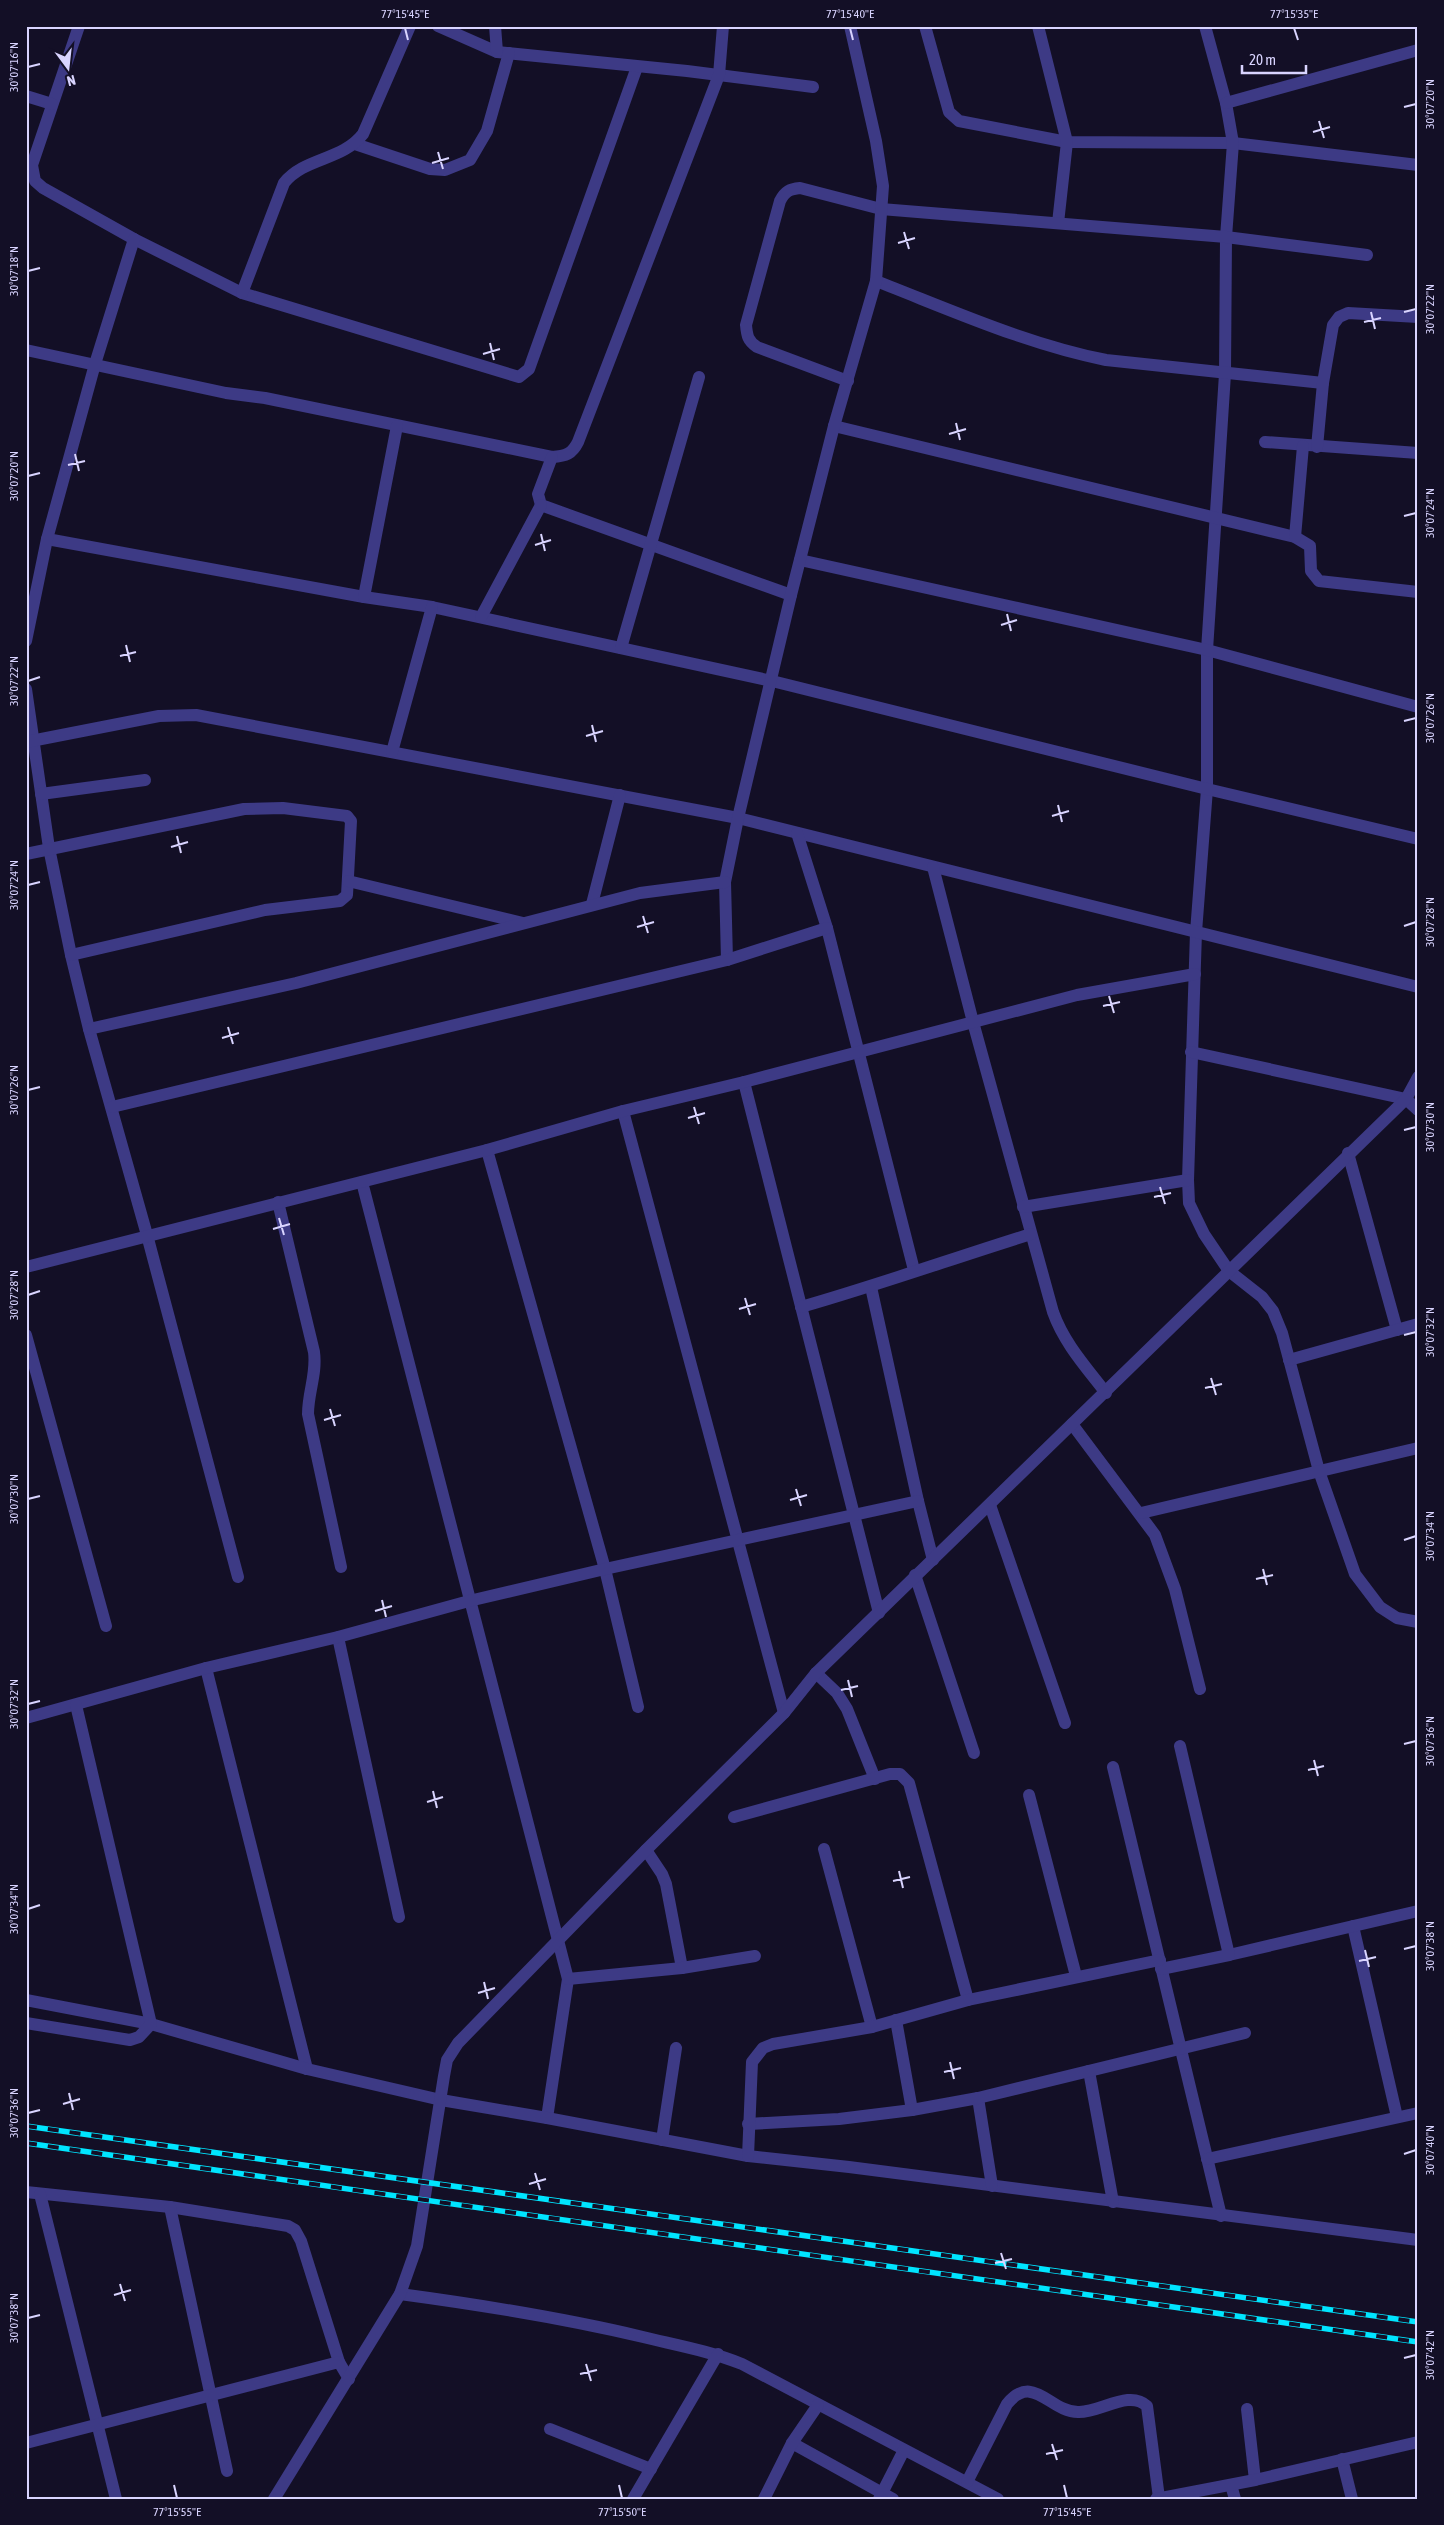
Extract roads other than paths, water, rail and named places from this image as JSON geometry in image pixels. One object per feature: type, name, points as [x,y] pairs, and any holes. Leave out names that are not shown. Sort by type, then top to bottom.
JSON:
[{"type":"street","points":[[80,26],[32,166],[31,184],[43,188],[134,239],[242,293],[519,377],[529,369],[637,67]]},
{"type":"street","points":[[242,293],[284,183],[292,173],[302,166],[342,152],[355,144],[363,134],[410,26]]},
{"type":"street","points":[[438,26],[503,53],[719,75],[814,87]]},
{"type":"street","points":[[355,144],[430,169],[445,170],[470,160],[487,131],[503,53],[495,26]]},
{"type":"street","points":[[26,350],[226,393],[265,398],[552,457],[564,456],[573,452],[719,75],[723,26]]},
{"type":"street","points":[[727,960],[725,882],[738,818],[772,681],[791,594],[834,426],[876,282],[883,186],[880,162],[850,26]]},
{"type":"street","points":[[925,26],[949,112],[959,121],[1067,142],[1233,143],[1418,165]]},
{"type":"street","points":[[1038,26],[1067,142],[1058,223]]},
{"type":"street","points":[[1205,26],[1226,103],[1233,143],[1226,237],[1225,374],[1207,650],[1206,789],[1196,932],[1191,1052],[1188,1180],[1190,1203],[1196,1221],[1229,1271],[1262,1297],[1273,1312],[1290,1360],[1319,1471],[1355,1574],[1380,1607],[1397,1618],[1418,1622]]},
{"type":"street","points":[[1226,103],[1418,50]]},
{"type":"street","points":[[26,96],[52,104]]},
{"type":"street","points":[[848,381],[757,347],[750,342],[746,326],[780,201],[784,193],[800,188],[881,209],[1226,237],[1367,255]]},
{"type":"street","points":[[26,641],[47,539],[95,364],[134,239]]},
{"type":"street","points":[[876,282],[1011,333],[1072,353],[1106,360],[1323,383]]},
{"type":"street","points":[[1317,447],[1323,383],[1333,325],[1339,317],[1348,313],[1418,317]]},
{"type":"street","points":[[621,648],[699,377]]},
{"type":"street","points":[[364,597],[397,426]]},
{"type":"street","points":[[834,426],[1216,520],[1295,537],[1310,546],[1311,570],[1319,581],[1418,592]]},
{"type":"street","points":[[1265,442],[1418,453]]},
{"type":"street","points":[[1295,537],[1303,446]]},
{"type":"street","points":[[481,617],[542,505],[538,494],[552,457]]},
{"type":"street","points":[[542,505],[791,594]]},
{"type":"street","points":[[47,539],[481,617],[772,681],[1206,789],[1418,839]]},
{"type":"street","points":[[800,560],[1207,650],[1418,708]]},
{"type":"street","points":[[392,752],[432,607]]},
{"type":"street","points":[[26,689],[30,741],[71,955],[89,1029],[112,1107],[238,1577]]},
{"type":"street","points":[[30,741],[177,714],[196,715],[738,818],[1418,987]]},
{"type":"street","points":[[41,794],[144,780]]},
{"type":"street","points":[[592,904],[620,795]]},
{"type":"street","points":[[26,854],[244,809],[276,807],[326,812],[347,816],[350,821],[347,895],[340,901],[265,910],[71,955]]},
{"type":"street","points":[[798,833],[827,928],[914,1270]]},
{"type":"street","points":[[933,867],[1030,1234],[1059,1330],[1106,1394]]},
{"type":"street","points":[[348,881],[526,924]]},
{"type":"street","points":[[89,1029],[296,983],[526,924],[592,904],[640,893],[725,882]]},
{"type":"street","points":[[112,1107],[727,960],[827,928]]},
{"type":"street","points":[[26,1267],[487,1150],[623,1111],[744,1082],[1097,990],[1195,974]]},
{"type":"street","points":[[1191,1052],[1406,1099],[1418,1110]]},
{"type":"street","points":[[274,2499],[400,2294],[411,2269],[417,2246],[447,2060],[458,2043],[646,1850],[784,1713],[816,1673],[879,1613],[915,1575],[933,1560],[1072,1424],[1106,1394],[1348,1153],[1406,1099],[1418,1077]]},
{"type":"street","points":[[744,1082],[879,1613]]},
{"type":"street","points":[[623,1111],[784,1713]]},
{"type":"street","points":[[487,1150],[605,1569],[638,1707]]},
{"type":"street","points":[[1348,1153],[1397,1330]]},
{"type":"street","points":[[1023,1207],[1188,1180]]},
{"type":"street","points":[[362,1182],[568,1979],[547,2118]]},
{"type":"street","points":[[278,1202],[314,1352],[316,1364],[308,1400],[308,1414],[341,1567]]},
{"type":"street","points":[[801,1307],[871,1287],[914,1270],[1030,1234]]},
{"type":"street","points":[[871,1287],[918,1501],[933,1560]]},
{"type":"street","points":[[1290,1360],[1418,1324]]},
{"type":"street","points":[[26,1335],[106,1626]]},
{"type":"street","points":[[1072,1424],[1141,1513],[1163,1552],[1175,1589],[1200,1689]]},
{"type":"street","points":[[1141,1513],[1418,1448]]},
{"type":"street","points":[[26,1718],[206,1668],[338,1637],[469,1601],[605,1569],[918,1501]]},
{"type":"street","points":[[990,1504],[1065,1723]]},
{"type":"street","points":[[915,1575],[974,1753]]},
{"type":"street","points":[[338,1637],[399,1916]]},
{"type":"street","points":[[206,1668],[307,2069]]},
{"type":"street","points":[[816,1673],[837,1694],[846,1709],[875,1779]]},
{"type":"street","points":[[76,1705],[151,2024]]},
{"type":"street","points":[[1180,1746],[1229,1955]]},
{"type":"street","points":[[1113,1767],[1220,2216]]},
{"type":"street","points":[[734,1816],[890,1774],[900,1774],[909,1783],[968,2000]]},
{"type":"street","points":[[1029,1795],[1076,1976]]},
{"type":"street","points":[[824,1849],[872,2027]]},
{"type":"street","points":[[646,1850],[662,1874],[666,1884],[682,1968]]},
{"type":"street","points":[[748,2156],[752,2062],[763,2048],[872,2027],[968,2000],[1076,1976],[1229,1955],[1418,1911]]},
{"type":"street","points":[[1353,1926],[1397,2117]]},
{"type":"street","points":[[568,1979],[682,1968],[755,1956]]},
{"type":"street","points":[[26,2000],[151,2024],[307,2069],[441,2100],[748,2156],[849,2167],[1418,2240]]},
{"type":"street","points":[[896,2020],[912,2110]]},
{"type":"street","points":[[26,2023],[124,2040],[139,2037],[151,2024]]},
{"type":"street","points":[[748,2124],[839,2119],[912,2110],[978,2098],[1245,2033]]},
{"type":"street","points":[[662,2140],[676,2048]]},
{"type":"street","points":[[1089,2071],[1113,2202]]},
{"type":"street","points":[[978,2098],[992,2186]]},
{"type":"street","points":[[1207,2159],[1418,2113]]},
{"type":"street","points":[[26,2192],[170,2207],[266,2221],[288,2226],[295,2230],[301,2241],[339,2362],[349,2379]]},
{"type":"street","points":[[40,2194],[116,2499]]},
{"type":"street","points":[[170,2207],[227,2471]]},
{"type":"street","points":[[400,2294],[472,2303],[595,2325],[718,2354],[742,2364],[998,2499]]},
{"type":"street","points":[[633,2499],[718,2354]]},
{"type":"street","points":[[26,2443],[339,2362]]},
{"type":"street","points":[[967,2482],[1006,2404],[1014,2395],[1031,2391],[1075,2412],[1084,2412],[1132,2399],[1141,2400],[1149,2410],[1158,2498],[1255,2480],[1418,2442]]},
{"type":"street","points":[[764,2499],[792,2443],[818,2405]]},
{"type":"street","points":[[1247,2409],[1255,2480]]},
{"type":"street","points":[[550,2429],[651,2469]]},
{"type":"street","points":[[792,2443],[885,2497],[904,2450]]},
{"type":"street","points":[[1342,2459],[1352,2499]]},
{"type":"street","points":[[1231,2485],[1235,2499]]},
{"type":"railway","points":[[26,2126],[1418,2322]]},
{"type":"railway","points":[[26,2143],[1418,2342]]}]
